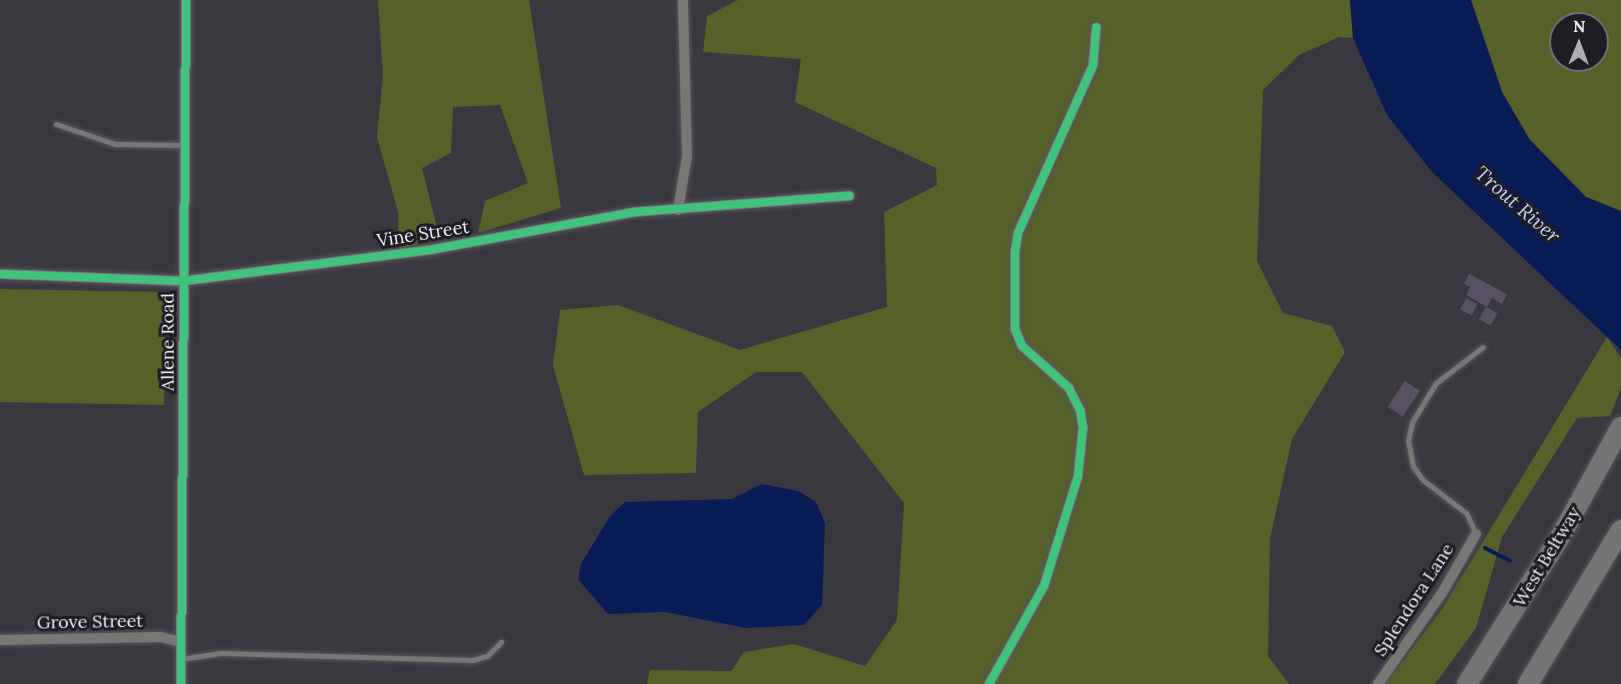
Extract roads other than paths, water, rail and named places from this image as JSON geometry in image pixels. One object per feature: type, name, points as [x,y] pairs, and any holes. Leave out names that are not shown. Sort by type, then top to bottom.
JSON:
[{"type":"highway","name":"West Beltway","points":[[1467,684],[1563,532],[1618,433]]},
{"type":"highway","points":[[1528,684],[1621,530]]},
{"type":"street","name":"Allene Road","points":[[181,684],[186,0]]},
{"type":"street","points":[[678,210],[687,156],[683,0]]},
{"type":"street","points":[[989,684],[1044,586],[1078,476],[1083,428],[1080,410],[1069,388],[1022,346],[1016,329],[1015,252],[1018,233],[1093,65],[1096,27]]},
{"type":"street","name":"Vine Street","points":[[0,274],[183,281],[435,249],[571,222],[678,210],[849,196]]},
{"type":"street","name":"Splendora Lane","points":[[1378,684],[1442,593],[1476,534]]},
{"type":"street","name":"Grove Street","points":[[0,640],[161,637],[180,642]]},
{"type":"lane","points":[[56,124],[115,144],[184,145]]},
{"type":"lane","points":[[1476,534],[1466,513],[1423,480],[1407,441],[1412,422],[1436,382],[1483,346]]},
{"type":"lane","points":[[181,659],[220,653],[472,660],[486,656],[501,642]]},
{"type":"water","name":"Trout River","points":[[1350,0],[1471,0],[1502,92],[1530,140],[1586,197],[1621,211],[1621,350],[1432,172],[1387,115],[1353,38]]},
{"type":"water","points":[[762,484],[798,491],[816,502],[825,523],[822,605],[804,625],[746,628],[665,612],[608,614],[578,579],[581,564],[610,516],[625,502],[732,499]]},
{"type":"waterway","points":[[1485,548],[1510,561]]}]
